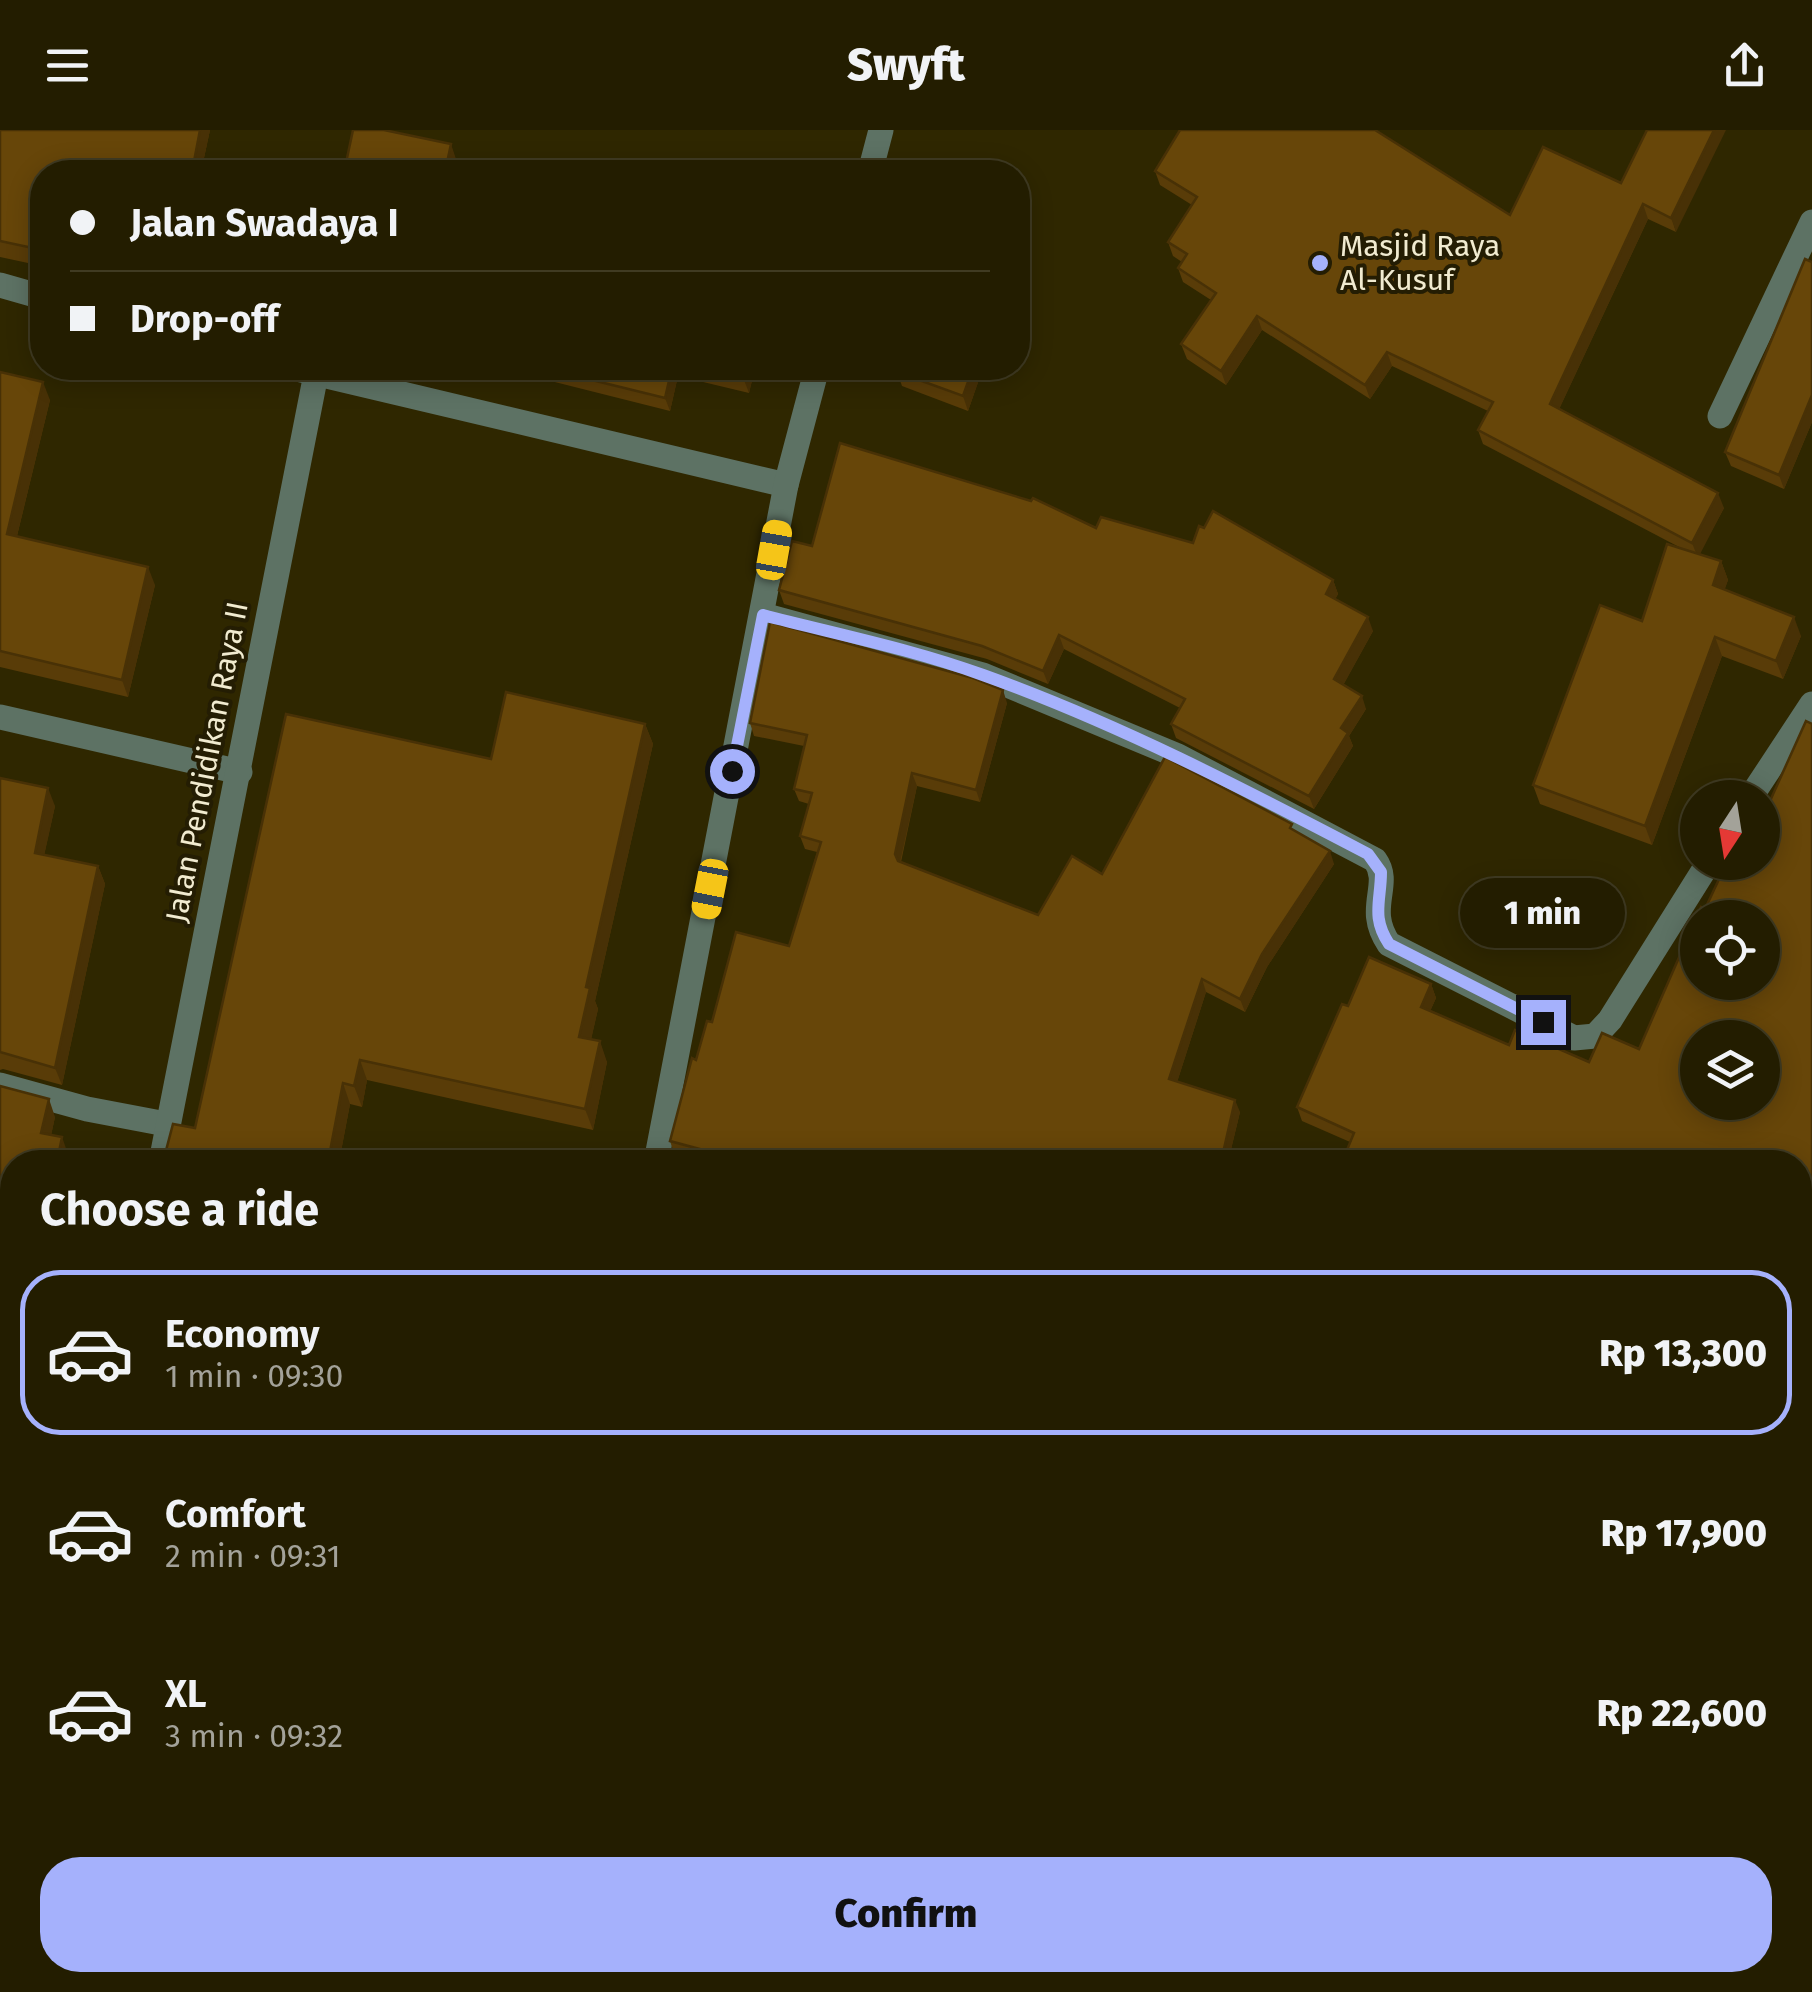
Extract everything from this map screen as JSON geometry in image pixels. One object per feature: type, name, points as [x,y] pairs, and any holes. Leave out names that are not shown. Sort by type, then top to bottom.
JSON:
[{"type":"street","points":[[873,160],[881,130]]},
{"type":"street","points":[[1720,416],[1812,222]]},
{"type":"street","points":[[0,285],[30,294]]},
{"type":"street","name":"Jalan Pendidikan Raya II","points":[[163,1150],[240,772],[303,380]]},
{"type":"street","points":[[344,380],[744,471],[786,484]]},
{"type":"street","points":[[658,1150],[786,484],[814,380]]},
{"type":"street","points":[[763,615],[983,675],[1223,778],[1368,854],[1379,865],[1382,877],[1375,911],[1379,929],[1389,944],[1574,1038],[1595,1036],[1610,1020],[1698,880]]},
{"type":"street","points":[[1762,780],[1812,704]]},
{"type":"street","points":[[0,718],[240,772]]},
{"type":"street","points":[[0,1085],[87,1109],[166,1124]]},
{"type":"building","points":[[0,130],[200,130],[194,160],[30,160],[30,247],[0,241]]},
{"type":"building","points":[[353,130],[384,130],[451,144],[448,160],[347,160]]},
{"type":"building","points":[[1180,130],[1375,130],[1510,215],[1543,147],[1621,183],[1647,130],[1714,130],[1671,218],[1643,204],[1550,404],[1718,493],[1692,543],[1478,430],[1493,402],[1387,352],[1365,385],[1257,316],[1221,371],[1181,344],[1216,293],[1178,268],[1187,254],[1168,242],[1197,197],[1155,171]]},
{"type":"building","points":[[1805,259],[1812,262],[1812,395],[1779,475],[1725,452]]},
{"type":"building","points":[[0,372],[43,382],[7,534],[148,567],[122,680],[0,651]]},
{"type":"building","points":[[592,380],[669,380],[665,398]]},
{"type":"building","points":[[919,380],[969,380],[963,396]]},
{"type":"building","points":[[840,443],[1031,501],[1033,498],[1096,528],[1101,517],[1193,543],[1199,526],[1204,528],[1213,511],[1333,580],[1326,594],[1368,617],[1334,679],[1362,696],[1341,728],[1348,733],[1309,796],[1171,724],[1185,699],[1059,635],[1043,671],[982,646],[779,590],[792,541],[812,546]]},
{"type":"building","points":[[1667,544],[1721,561],[1713,585],[1794,617],[1776,661],[1715,637],[1645,826],[1533,785],[1600,605],[1642,621]]},
{"type":"building","points":[[770,622],[973,678],[1003,690],[976,790],[912,773],[895,854],[898,861],[1038,915],[1072,856],[1102,874],[1165,757],[1292,824],[1290,828],[1330,851],[1262,954],[1240,999],[1202,979],[1169,1079],[1235,1100],[1224,1150],[703,1150],[670,1141],[692,1058],[696,1060],[707,1021],[712,1022],[736,932],[789,946],[821,842],[800,836],[812,793],[794,789],[807,735],[750,723]]},
{"type":"building","points":[[506,692],[645,724],[586,987],[590,988],[579,1037],[600,1041],[585,1109],[360,1060],[354,1086],[343,1083],[330,1150],[166,1150],[173,1124],[195,1128],[286,714],[491,759]]},
{"type":"building","points":[[1806,721],[1812,724],[1812,1150],[1347,1150],[1354,1133],[1297,1107],[1342,1004],[1348,1006],[1369,957],[1431,984],[1421,1007],[1509,1045],[1515,1030],[1589,1062],[1602,1033],[1639,1049],[1680,955],[1680,1000],[1780,1000],[1780,900],[1709,900],[1719,880],[1780,880],[1779,780]]},
{"type":"building","points":[[0,778],[48,788],[35,853],[98,866],[55,1068],[0,1052]]},
{"type":"building","points":[[0,1086],[49,1099],[41,1133],[62,1137],[59,1150],[0,1150]]},
{"type":"place","name":"Masjid Raya Al-Kusuf","points":[[1320,263]]},
{"type":"route","points":[[732,771],[763,615],[929,658],[983,675],[1178,756],[1368,854],[1381,872],[1375,911],[1379,929],[1389,944],[1543,1022]]}]
